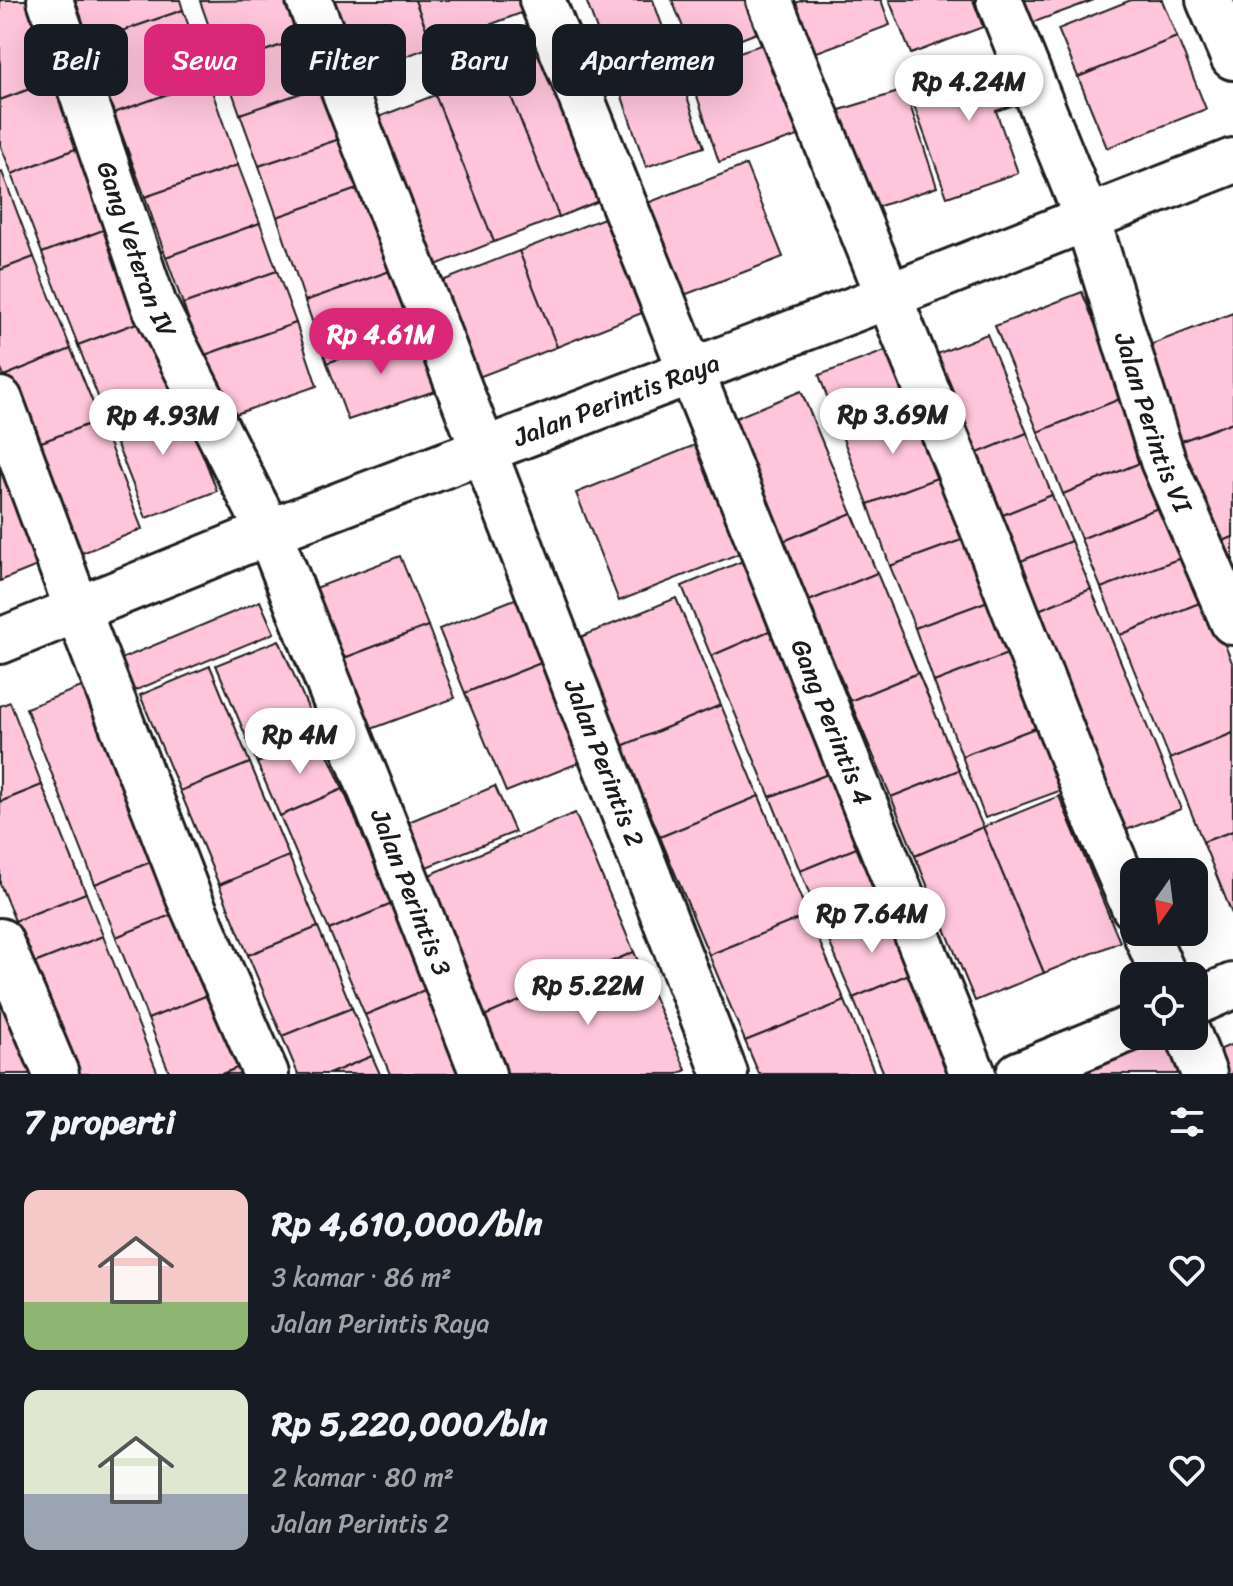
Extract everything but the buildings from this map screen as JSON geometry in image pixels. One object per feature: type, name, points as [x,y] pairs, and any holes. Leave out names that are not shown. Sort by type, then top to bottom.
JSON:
[{"type":"street","name":"Gang Veteran IV","points":[[50,0],[154,305],[269,532]]},
{"type":"street","name":"Jalan Perintis 2","points":[[309,0],[725,1074]]},
{"type":"street","name":"Gang Perintis 4","points":[[542,0],[973,1074]]},
{"type":"street","points":[[769,0],[1120,874]]},
{"type":"street","name":"Jalan Perintis VI","points":[[999,0],[1087,218],[1163,461],[1233,622]]},
{"type":"street","points":[[1209,0],[1233,57]]},
{"type":"street","name":"Jalan Perintis Raya","points":[[0,641],[269,532],[889,296],[1233,161]]},
{"type":"street","points":[[0,400],[189,898],[266,1074]]},
{"type":"street","name":"Jalan Perintis 3","points":[[269,532],[483,1074]]},
{"type":"street","points":[[0,941],[56,1074]]},
{"type":"street","points":[[1208,997],[1233,986]]},
{"type":"street","points":[[1019,1074],[1120,1033]]},
{"type":"street","points":[[1195,1050],[1204,1074]]}]
